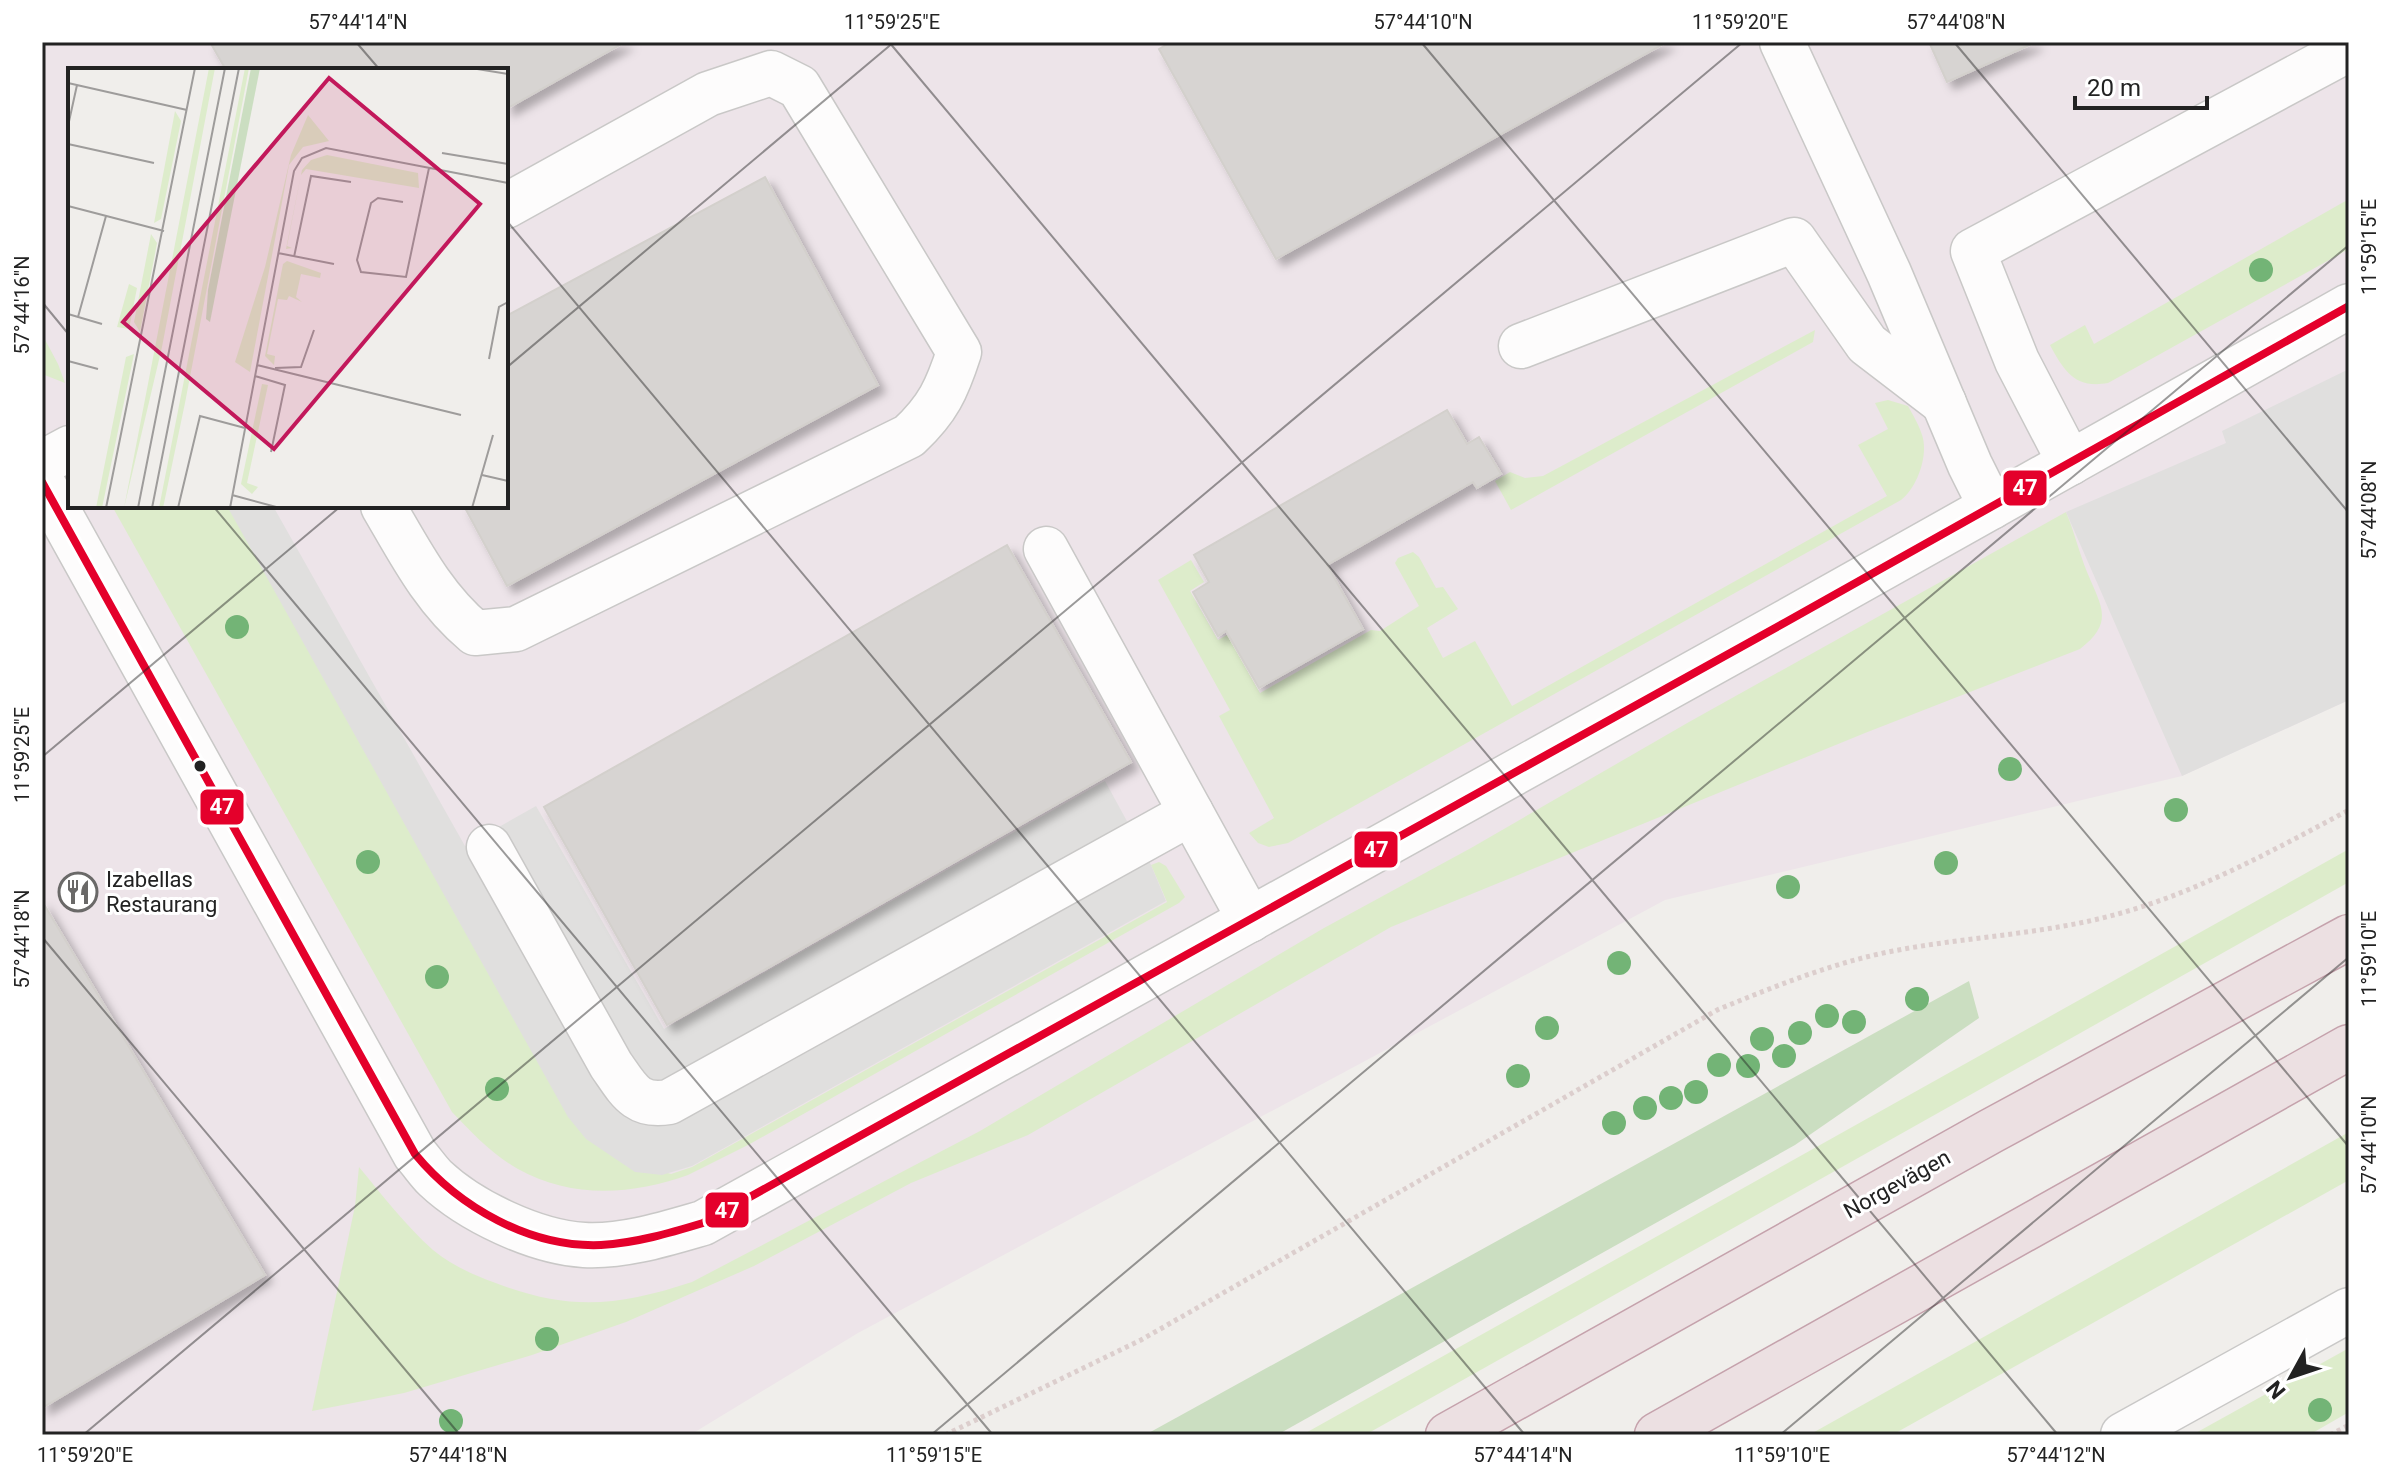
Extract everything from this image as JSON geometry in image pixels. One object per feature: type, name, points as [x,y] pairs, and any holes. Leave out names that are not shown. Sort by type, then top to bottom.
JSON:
[{"type":"highway","name":"Norgevägen","points":[[1448,1435],[1991,1131],[2349,937]]},
{"type":"highway","points":[[1657,1435],[2349,1047]]},
{"type":"street","points":[[1782,42],[1889,273],[1991,507]]},
{"type":"street","points":[[2070,463],[2017,361],[1973,251],[2349,49]]},
{"type":"street","points":[[384,508],[432,589],[452,614],[475,633],[516,629],[909,436],[939,404],[950,379],[959,352],[799,87],[771,73],[708,94],[508,205]]},
{"type":"street","points":[[1521,346],[1794,240],[1867,344],[1944,403]]},
{"type":"street","points":[[42,482],[415,1154],[435,1178],[520,1229],[552,1240],[585,1245],[643,1240],[703,1223],[2349,306]]},
{"type":"street","points":[[42,463],[68,449]]},
{"type":"street","points":[[1046,549],[1250,920]]},
{"type":"street","points":[[489,847],[611,1065],[633,1096],[653,1105],[669,1102],[1191,813]]},
{"type":"street","points":[[2123,1435],[2349,1310]]},
{"type":"path","points":[[945,1435],[1141,1340],[1719,1009],[1805,974],[1890,952],[2096,919],[2170,899],[2258,858],[2349,810]]},
{"type":"path","points":[[2330,1435],[2349,1425]]},
{"type":"shaded area","points":[[42,42],[2349,42],[2349,700],[2182,776],[1665,900],[858,1333],[690,1435],[42,1435]]},
{"type":"shaded area","points":[[2349,369],[2349,700],[2182,776],[2066,512],[2226,443],[2222,431]]},
{"type":"shaded area","points":[[228,508],[274,508],[465,846],[536,806],[664,1029],[1105,781],[1151,865],[1166,901],[692,1166],[662,1175],[635,1172],[586,1139],[568,1117]]},
{"type":"green space","points":[[2349,199],[2349,249],[2108,383],[2087,383],[2072,376],[2050,345],[2085,325],[2094,344]]},
{"type":"green space","points":[[1815,330],[1813,342],[1511,510],[1495,481],[1510,472],[1525,478],[1543,476]]},
{"type":"green space","points":[[42,334],[58,364],[65,383],[42,374]]},
{"type":"green space","points":[[1888,400],[1908,406],[1924,443],[1920,470],[1912,488],[1901,500],[1288,843],[1269,847],[1258,843],[1249,833],[1274,818],[1219,716],[1230,710],[1158,580],[1191,560],[1204,582],[1190,591],[1218,640],[1227,635],[1260,693],[1371,630],[1380,631],[1419,606],[1395,563],[1398,558],[1413,552],[1436,588],[1443,587],[1458,609],[1427,628],[1443,658],[1475,641],[1512,706],[1887,496],[1858,445],[1888,429],[1875,403]]},
{"type":"green space","points":[[113,508],[232,508],[633,1163],[671,1174],[692,1167],[1167,902],[1151,865],[1159,862],[1166,866],[1185,897],[748,1145],[667,1182],[602,1191],[538,1179],[500,1157],[452,1112]]},
{"type":"green space","points":[[2066,512],[2102,613],[2098,630],[2080,649],[1865,733],[1391,927],[1028,1135],[911,1183],[754,1266],[626,1322],[532,1355],[404,1393],[312,1411],[355,1206],[359,1167],[433,1250],[485,1279],[545,1298],[592,1302],[639,1297],[692,1282],[980,1131],[1324,928]]},
{"type":"green space","points":[[2349,849],[2349,882],[1365,1435],[1302,1435]]},
{"type":"green space","points":[[1969,981],[1979,1018],[1795,1145],[1277,1435],[1145,1435]]},
{"type":"green space","points":[[2349,1132],[2349,1180],[1892,1435],[1809,1435]]},
{"type":"green space","points":[[2349,1348],[2349,1412],[2309,1435],[2192,1435]]},
{"type":"building","points":[[210,42],[625,42],[508,108],[508,68],[225,68]]},
{"type":"building","points":[[1171,42],[1667,42],[1276,259],[1159,49]]},
{"type":"building","points":[[1929,42],[2036,42],[1947,82]]},
{"type":"building","points":[[765,177],[878,385],[507,586],[465,508],[508,508],[508,315]]},
{"type":"building","points":[[1447,410],[1467,444],[1479,437],[1501,474],[1477,488],[1473,482],[1327,565],[1363,629],[1259,688],[1226,631],[1218,636],[1193,592],[1209,582],[1194,555]]},
{"type":"building","points":[[1007,545],[1131,762],[667,1025],[544,807]]},
{"type":"building","points":[[42,901],[265,1275],[42,1408]]},
{"type":"transit line","name":"47","points":[[42,482],[415,1154],[453,1191],[498,1220],[548,1240],[601,1245],[640,1240],[703,1223],[2349,306]]},
{"type":"place","name":"Izabellas Restaurang","points":[[78,892]]}]
